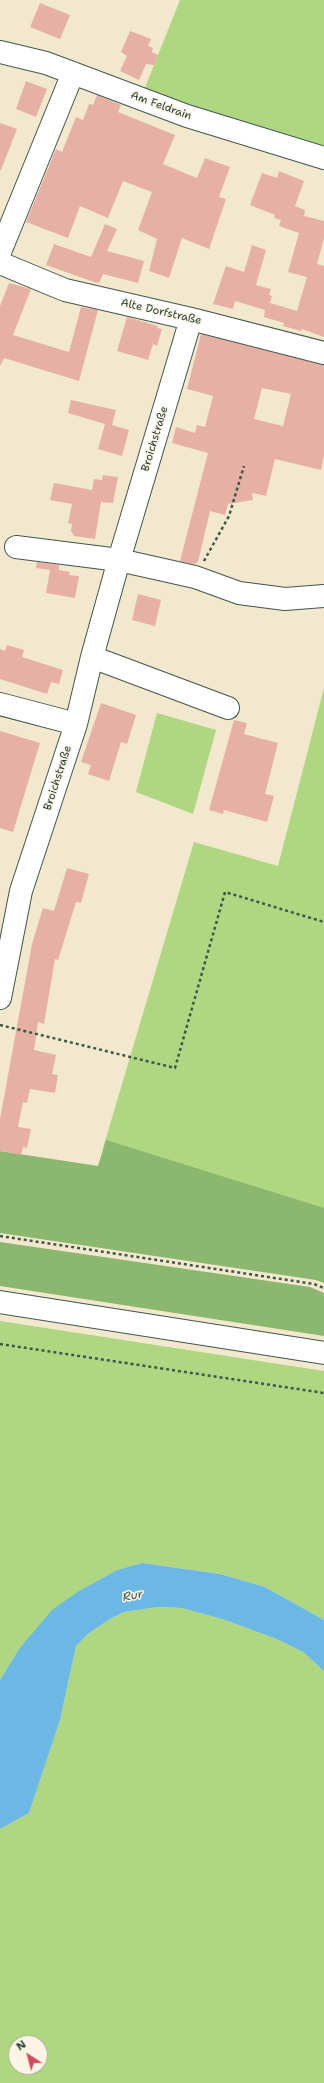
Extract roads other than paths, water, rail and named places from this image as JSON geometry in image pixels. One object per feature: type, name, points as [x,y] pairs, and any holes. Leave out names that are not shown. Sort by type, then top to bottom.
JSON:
[{"type":"street","name":"Am Feldrain","points":[[0,52],[46,63],[187,116],[324,158]]},
{"type":"street","points":[[0,252],[73,73]]},
{"type":"street","name":"Alte Dorfstraße","points":[[0,263],[65,290],[191,319],[324,353]]},
{"type":"street","name":"Broichstraße","points":[[0,998],[21,891],[76,724],[92,657],[119,560],[191,319]]},
{"type":"street","points":[[16,547],[119,560],[195,577],[239,593],[285,599],[324,596]]},
{"type":"street","points":[[92,657],[228,708]]},
{"type":"street","points":[[0,704],[76,724]]},
{"type":"street","points":[[0,922],[21,891]]},
{"type":"street","points":[[0,1302],[324,1353]]},
{"type":"water","name":"Rur","points":[[142,1563],[220,1574],[265,1587],[324,1620],[324,1671],[303,1652],[279,1640],[225,1620],[182,1608],[158,1607],[124,1612],[110,1619],[88,1634],[76,1646],[60,1720],[29,1813],[0,1829],[0,1680],[19,1649],[52,1610],[79,1591],[117,1570]]}]
